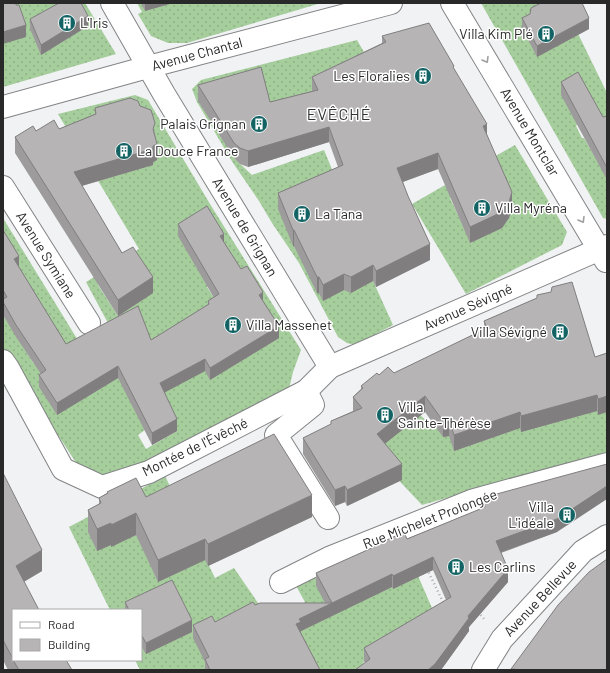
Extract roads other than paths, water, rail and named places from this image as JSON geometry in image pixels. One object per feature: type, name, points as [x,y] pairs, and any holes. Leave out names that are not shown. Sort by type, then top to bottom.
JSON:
[{"type":"street","name":"Avenue de Grignan","points":[[112,3],[148,67],[330,367]]},
{"type":"street","name":"Avenue Chantal","points":[[3,107],[391,3]]},
{"type":"street","name":"Avenue Montclar","points":[[452,3],[605,252]]},
{"type":"street","name":"Avenue Symiane","points":[[3,187],[89,323]]},
{"type":"street","name":"Avenue Sévigné","points":[[330,367],[605,252]]},
{"type":"street","name":"Montée de l'Évêché","points":[[3,361],[63,469],[102,487],[149,472],[306,391],[330,367]]},
{"type":"street","points":[[306,391],[313,405],[276,435],[328,518]]},
{"type":"street","name":"Rue Michelet Prolongée","points":[[281,582],[329,558],[474,500],[607,464]]},
{"type":"street","name":"Avenue Bellevue","points":[[483,670],[502,639],[583,551],[607,536]]},
{"type":"place","name":"L'Iris","points":[[67,23]]},
{"type":"place","name":"Villa Kim Plé","points":[[546,34]]},
{"type":"place","name":"Les Floralies","points":[[423,76]]},
{"type":"place","name":"Palais Grignan","points":[[259,124]]},
{"type":"place","name":"La Douce France","points":[[124,151]]},
{"type":"place","name":"Villa Myréna","points":[[482,208]]},
{"type":"place","name":"La Tana","points":[[302,214]]},
{"type":"place","name":"Villa Massenet","points":[[233,325]]},
{"type":"place","name":"Villa Sévigné","points":[[560,332]]},
{"type":"place","name":"Villa Sainte-Thérèse","points":[[385,415]]},
{"type":"place","name":"Villa L'idéale","points":[[567,515]]},
{"type":"place","name":"Les Carlins","points":[[456,567]]},
{"type":"district","name":"EVÊCHÉ","points":[[339,114]]}]
